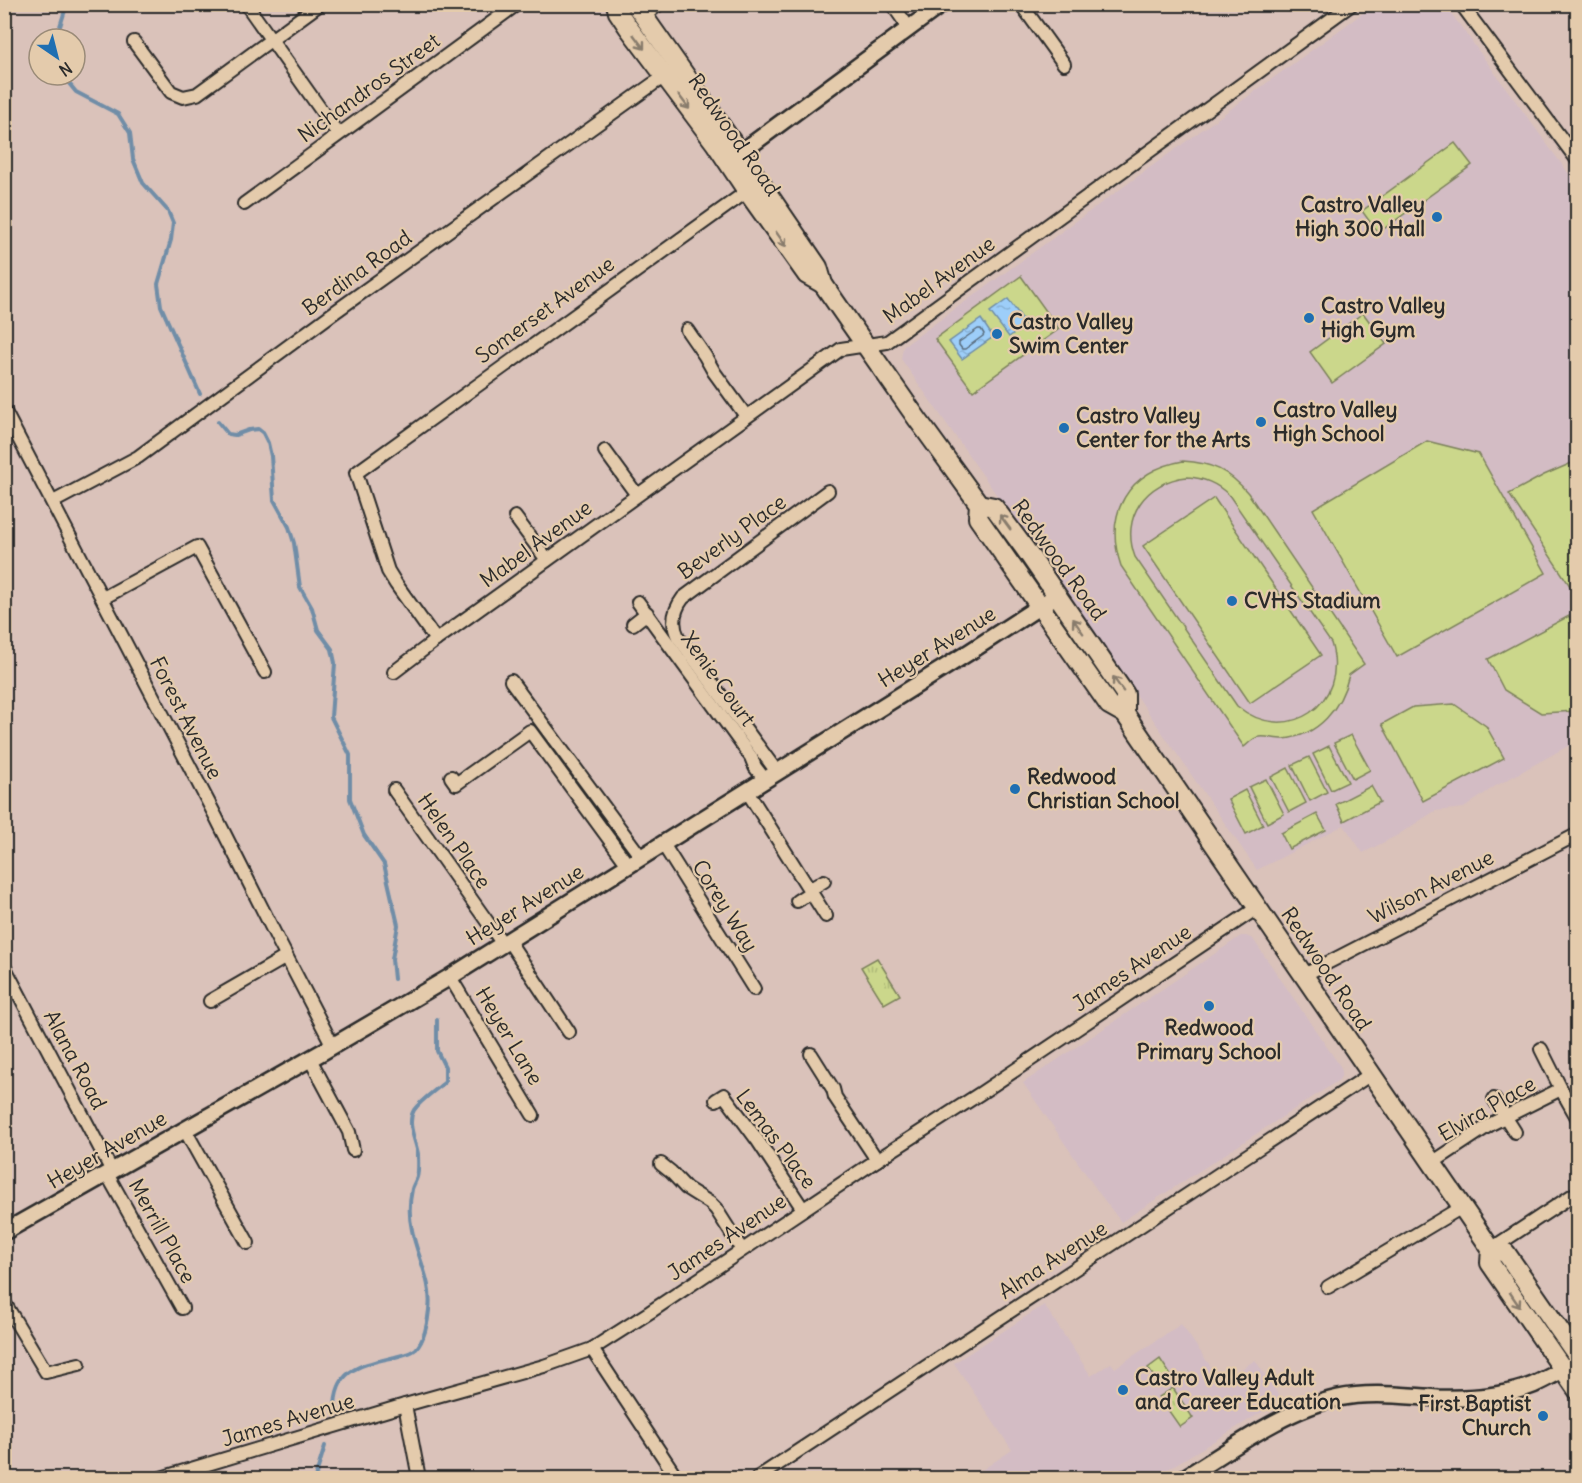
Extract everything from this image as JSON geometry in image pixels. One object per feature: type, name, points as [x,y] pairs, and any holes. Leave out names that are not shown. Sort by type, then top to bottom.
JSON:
[{"type":"main road","name":"Redwood Road","points":[[616,4],[618,12],[672,73],[734,157],[807,275],[824,284],[865,346],[979,504],[978,518],[1109,705],[1125,714],[1491,1250],[1490,1263],[1573,1363],[1578,1391]]},
{"type":"main road","name":"Redwood Road","points":[[646,8],[672,73]]},
{"type":"main road","name":"Redwood Road","points":[[979,504],[994,507],[1057,595],[1125,694],[1125,714]]},
{"type":"street","points":[[246,4],[338,134]]},
{"type":"street","points":[[134,42],[171,92],[183,97],[196,94],[320,4]]},
{"type":"street","name":"Nichandros Street","points":[[244,204],[517,4]]},
{"type":"street","points":[[892,4],[909,28]]},
{"type":"street","points":[[734,157],[942,4]]},
{"type":"street","points":[[1021,4],[1064,64]]},
{"type":"street","name":"Mabel Avenue","points":[[394,672],[841,349],[889,340],[1352,4]]},
{"type":"street","points":[[1461,4],[1578,161]]},
{"type":"street","name":"Berdina Road","points":[[52,502],[138,457],[332,314],[672,73]]},
{"type":"street","name":"Somerset Avenue","points":[[436,640],[388,571],[356,473],[753,187]]},
{"type":"street","points":[[687,330],[746,416]]},
{"type":"street","name":"Forest Avenue","points":[[4,410],[333,1046]]},
{"type":"street","points":[[605,452],[637,495]]},
{"type":"street","name":"Beverly Place","points":[[771,776],[678,637],[674,616],[676,607],[682,598],[828,491]]},
{"type":"street","points":[[515,517],[547,560]]},
{"type":"street","points":[[103,598],[197,547],[265,672]]},
{"type":"street","name":"Heyer Avenue","points":[[4,1232],[333,1046],[450,977],[1057,595]]},
{"type":"street","name":"Xenie Court","points":[[638,602],[751,757],[755,767],[771,776]]},
{"type":"street","points":[[633,624],[647,613]]},
{"type":"street","points":[[511,681],[635,861]]},
{"type":"street","points":[[451,777],[456,784],[530,732],[635,861]]},
{"type":"street","name":"Helen Place","points":[[394,790],[569,1032]]},
{"type":"street","points":[[747,791],[826,916]]},
{"type":"street","name":"Wilson Avenue","points":[[1304,975],[1578,834]]},
{"type":"street","name":"Corey Way","points":[[663,844],[754,989]]},
{"type":"street","points":[[797,901],[824,880]]},
{"type":"street","name":"James Avenue","points":[[161,1479],[405,1405],[544,1366],[592,1349],[1257,908]]},
{"type":"street","points":[[210,1001],[286,957]]},
{"type":"street","name":"Alana Road","points":[[4,966],[110,1173]]},
{"type":"street","name":"Heyer Lane","points":[[450,977],[533,1115]]},
{"type":"street","name":"Elvira Place","points":[[1541,1050],[1578,1119]]},
{"type":"street","points":[[811,1054],[833,1089],[835,1097],[877,1160]]},
{"type":"street","points":[[310,1059],[349,1132],[353,1150]]},
{"type":"street","name":"Alma Avenue","points":[[757,1479],[1371,1074]]},
{"type":"street","name":"Elvira Place","points":[[1432,1163],[1491,1124],[1562,1089]]},
{"type":"street","name":"Lemas Place","points":[[716,1100],[724,1095],[803,1209]]},
{"type":"street","points":[[1494,1099],[1515,1132]]},
{"type":"street","points":[[185,1130],[248,1243]]},
{"type":"street","points":[[661,1164],[686,1188],[716,1209],[742,1250]]},
{"type":"street","name":"Merrill Place","points":[[110,1173],[182,1308]]},
{"type":"street","points":[[1491,1250],[1573,1195]]},
{"type":"street","points":[[1328,1287],[1462,1207]]},
{"type":"street","points":[[4,1302],[46,1372],[80,1364]]},
{"type":"street","points":[[592,1349],[677,1479]]},
{"type":"street","points":[[1185,1478],[1271,1426],[1316,1404],[1338,1398],[1380,1394],[1456,1398],[1493,1396],[1533,1385],[1573,1363]]},
{"type":"street","points":[[405,1405],[419,1479]]},
{"type":"shaded area","name":"Castro Valley High School","points":[[1374,5],[1445,5],[1577,185],[1577,741],[1494,787],[1464,808],[1435,811],[1396,836],[1363,853],[1344,825],[1257,870],[901,359],[903,347],[911,341]]},
{"type":"shaded area","points":[[1241,936],[1253,939],[1340,1066],[1341,1076],[1339,1080],[1121,1222],[1023,1083]]},
{"type":"shaded area","name":"Castro Valley Adult and Career Education","points":[[1044,1305],[1091,1376],[1111,1363],[1115,1368],[1181,1324],[1220,1380],[1231,1376],[1255,1360],[1282,1400],[1153,1478],[970,1478],[1012,1450],[954,1363]]},
{"type":"green space","points":[[1455,143],[1472,165],[1378,233],[1362,211]]},
{"type":"green space","name":"Castro Valley Swim Center","points":[[1021,276],[1059,329],[973,391],[935,339]]},
{"type":"green space","points":[[1363,313],[1386,344],[1332,383],[1310,352]]},
{"type":"green space","points":[[1427,441],[1479,454],[1546,573],[1397,657],[1313,509]]},
{"type":"green space","points":[[1183,461],[1203,464],[1219,469],[1241,485],[1364,664],[1349,675],[1334,709],[1318,726],[1296,737],[1283,739],[1257,737],[1244,747],[1121,566],[1116,547],[1115,529],[1118,512],[1134,485],[1148,474],[1164,466]],"holes":[[[1193,478],[1214,484],[1229,495],[1331,643],[1334,665],[1331,684],[1323,701],[1310,713],[1294,720],[1275,722],[1256,718],[1237,706],[1135,557],[1131,542],[1131,528],[1140,503],[1159,486],[1172,480]]]},
{"type":"green space","points":[[1578,462],[1578,589],[1574,592],[1509,494]]},
{"type":"green space","name":"CVHS Stadium","points":[[1214,498],[1321,655],[1250,703],[1143,546]]},
{"type":"green space","points":[[1569,616],[1577,632],[1577,711],[1541,713],[1504,690],[1488,659]]},
{"type":"green space","points":[[1454,704],[1486,726],[1504,758],[1423,801],[1382,724],[1413,707]]},
{"type":"green space","points":[[1351,735],[1370,770],[1353,779],[1334,743]]},
{"type":"green space","points":[[1329,746],[1348,782],[1331,790],[1313,754]]},
{"type":"green space","points":[[1309,757],[1327,792],[1310,801],[1292,765]]},
{"type":"green space","points":[[1288,768],[1306,803],[1289,812],[1271,777]]},
{"type":"green space","points":[[1266,779],[1284,814],[1267,823],[1249,787]]},
{"type":"green space","points":[[1371,786],[1380,802],[1344,821],[1336,804]]},
{"type":"green space","points":[[1245,790],[1263,825],[1246,834],[1228,799]]},
{"type":"green space","points":[[1317,814],[1326,830],[1289,849],[1281,833]]},
{"type":"green space","points":[[877,958],[900,995],[884,1004],[861,967]]},
{"type":"green space","points":[[1160,1359],[1172,1377],[1160,1386],[1148,1368]]},
{"type":"green space","points":[[1173,1388],[1193,1418],[1180,1427],[1159,1397]]},
{"type":"water","points":[[1008,299],[1026,324],[1009,337],[990,312]]},
{"type":"water","points":[[981,319],[993,337],[962,359],[949,342]]},
{"type":"waterway","points":[[60,27],[67,4]]},
{"type":"waterway","points":[[72,87],[76,92],[118,114],[130,133],[133,159],[143,183],[168,211],[173,223],[171,240],[158,284],[161,306],[200,394]]},
{"type":"waterway","points":[[218,422],[228,434],[235,435],[258,429],[268,443],[274,500],[289,527],[294,543],[300,587],[312,608],[318,630],[332,649],[335,663],[331,717],[350,755],[350,799],[364,835],[384,864],[398,925],[392,959],[394,979]]},
{"type":"waterway","points":[[335,1411],[339,1386],[345,1377],[361,1366],[414,1351],[419,1346],[428,1320],[429,1289],[414,1240],[410,1215],[411,1194],[418,1166],[418,1154],[411,1121],[417,1106],[445,1082],[445,1067],[437,1051],[437,1020]]},
{"type":"waterway","points":[[315,1478],[325,1446]]},
{"type":"place","name":"Castro Valley High 300 Hall","points":[[1437,217]]},
{"type":"place","name":"Castro Valley High Gym","points":[[1309,318]]},
{"type":"place","name":"Castro Valley Swim Center","points":[[997,334]]},
{"type":"place","name":"Castro Valley High School","points":[[1261,422]]},
{"type":"place","name":"Castro Valley Center for the Arts","points":[[1064,428]]},
{"type":"place","name":"CVHS Stadium","points":[[1232,601]]},
{"type":"place","name":"Redwood Christian School","points":[[1015,789]]},
{"type":"place","name":"Redwood Primary School","points":[[1209,1006]]},
{"type":"place","name":"Castro Valley Adult and Career Education","points":[[1123,1390]]},
{"type":"place","name":"First Baptist Church","points":[[1543,1416]]}]
